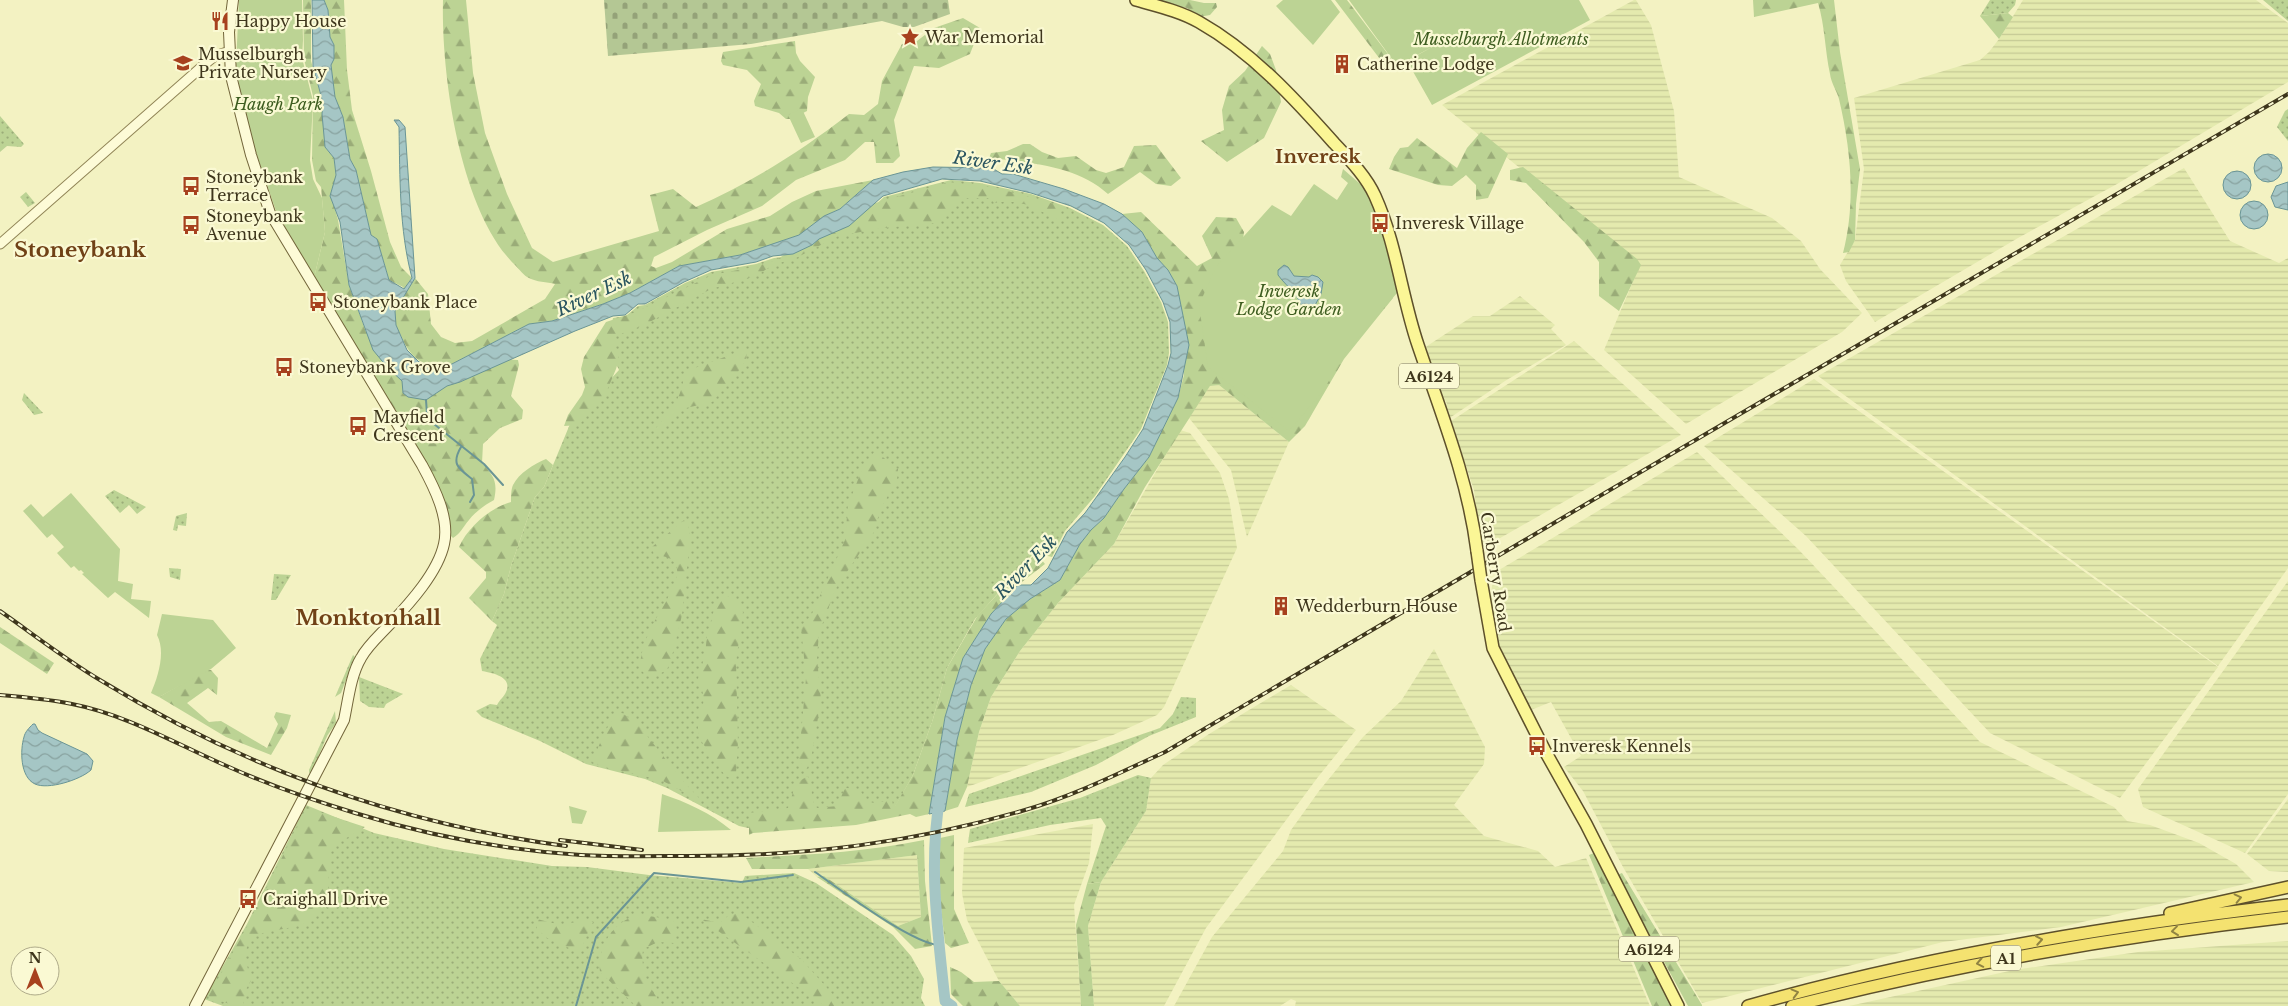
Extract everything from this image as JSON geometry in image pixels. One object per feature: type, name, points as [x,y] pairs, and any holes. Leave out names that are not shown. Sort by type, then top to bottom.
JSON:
[{"type":"highway","points":[[2106,929],[2124,922],[2288,887]]},
{"type":"highway","name":"A1","points":[[1748,1006],[1912,965],[2106,929],[2288,905]]},
{"type":"highway","name":"A1","points":[[1792,1006],[1888,982],[1998,959],[2102,941],[2288,917]]},
{"type":"highway","points":[[2223,925],[2245,926],[2288,923]]},
{"type":"main road","points":[[195,1006],[344,720],[354,674],[361,658],[411,601],[431,572],[444,544],[445,531],[439,502],[422,465],[270,213],[234,94],[230,51],[230,21],[233,0]]},
{"type":"main road","name":"Carberry Road","points":[[1136,0],[1189,17],[1236,47],[1272,77],[1363,176],[1377,202],[1396,252],[1411,323],[1463,478],[1493,648],[1545,751],[1586,824],[1677,1003]]},
{"type":"street","points":[[0,244],[210,60],[221,53],[230,51]]},
{"type":"green space","name":"Haugh Park","points":[[239,0],[302,0],[302,58],[313,101],[310,160],[313,179],[322,198],[325,232],[314,278],[276,211],[255,150],[240,95],[236,65]]},
{"type":"green space","points":[[303,0],[311,0],[311,61],[324,106],[325,147],[334,158],[336,176],[331,195],[338,220],[349,285],[366,332],[405,376],[501,359],[518,360],[519,365],[511,396],[523,410],[522,419],[500,428],[483,444],[482,463],[494,480],[496,488],[494,500],[475,514],[453,538],[449,534],[450,527],[447,508],[425,460],[314,278],[325,232],[321,187],[316,181],[312,160],[313,96],[304,59]]},
{"type":"green space","points":[[324,0],[344,0],[347,70],[352,110],[390,242],[401,267],[412,278],[404,289],[389,280],[377,239],[371,235],[356,170],[350,159],[343,117],[335,97],[331,65],[334,45],[330,37],[328,10]]},
{"type":"green space","points":[[443,0],[466,0],[473,73],[485,133],[507,194],[532,248],[553,262],[659,231],[650,195],[673,189],[696,207],[736,188],[813,141],[849,114],[864,115],[878,104],[882,81],[902,44],[917,41],[934,28],[963,18],[980,28],[970,54],[939,68],[914,66],[894,120],[900,156],[893,163],[876,163],[874,142],[865,142],[845,160],[796,180],[762,206],[707,230],[654,257],[651,266],[656,268],[672,262],[727,229],[770,216],[792,202],[816,191],[873,180],[840,209],[824,216],[800,235],[740,255],[679,266],[630,293],[553,321],[529,324],[448,366],[438,366],[423,363],[413,355],[404,342],[396,323],[396,307],[415,278],[428,294],[431,324],[441,337],[455,343],[472,341],[545,299],[555,284],[535,280],[523,274],[496,241],[480,211],[468,177],[450,103],[443,31]]},
{"type":"green space","points":[[604,0],[948,0],[950,14],[914,27],[903,27],[882,21],[751,44],[608,56]]},
{"type":"green space","points":[[1146,0],[1190,0],[1216,3],[1217,7],[1210,15],[1199,17],[1187,8]]},
{"type":"green space","points":[[1283,0],[1331,0],[1340,12],[1313,45],[1276,6]]},
{"type":"green space","points":[[1335,0],[1347,0],[1397,66],[1386,67]]},
{"type":"green space","name":"Musselburgh Allotments","points":[[1349,0],[1579,0],[1590,20],[1432,105],[1407,61],[1441,42],[1397,66]]},
{"type":"green space","points":[[1636,0],[1651,25],[1674,111],[1679,177],[1772,218],[1801,241],[1820,269],[1862,313],[1842,332],[1686,424],[1604,350],[1640,265],[1442,105]]},
{"type":"green space","points":[[1753,0],[1834,0],[1840,52],[1860,169],[1856,204],[1855,240],[1849,252],[1843,253],[1850,215],[1851,196],[1847,138],[1839,99],[1831,77],[1818,3],[1754,17]]},
{"type":"green space","points":[[1990,0],[2016,0],[2015,5],[2008,13],[1980,16]]},
{"type":"green space","points":[[2023,0],[2256,0],[2288,23],[2288,82],[2117,184],[2018,238],[1875,322],[1846,281],[1840,265],[1855,240],[1864,169],[1854,98],[1980,60],[1999,39]]},
{"type":"green space","points":[[2263,0],[2288,0],[2288,21]]},
{"type":"green space","points":[[2008,13],[2013,17],[1999,39],[1980,16]]},
{"type":"green space","points":[[795,41],[796,53],[800,61],[815,77],[808,97],[807,111],[791,119],[786,119],[779,113],[755,106],[754,101],[761,84],[747,70],[723,65],[721,61],[723,52]]},
{"type":"green space","points":[[1262,46],[1270,54],[1276,70],[1281,102],[1264,138],[1227,162],[1201,141],[1224,130],[1222,110],[1229,86],[1245,71]]},
{"type":"green space","points":[[802,109],[815,137],[801,143],[788,115]]},
{"type":"green space","points":[[2288,109],[2288,141],[2277,127],[2285,111]]},
{"type":"green space","points":[[0,116],[24,144],[21,147],[7,146],[0,152]]},
{"type":"green space","points":[[1481,132],[1508,154],[1488,198],[1476,200],[1476,185],[1466,175],[1452,186],[1438,185],[1389,169],[1400,148],[1408,147],[1417,138],[1457,168],[1467,148]]},
{"type":"green space","points":[[1023,144],[1030,144],[1042,152],[1058,158],[1076,156],[1096,170],[1106,173],[1124,167],[1134,146],[1156,145],[1181,178],[1171,186],[1156,184],[1140,172],[1108,194],[1082,177],[1067,171],[1020,161],[989,158],[991,153],[1007,151]]},
{"type":"green space","points":[[1523,167],[1637,259],[1641,265],[1619,311],[1599,296],[1599,262],[1584,242],[1526,183],[1510,180],[1510,170]]},
{"type":"green space","points":[[2184,168],[2230,241],[2279,263],[2288,258],[2288,568],[2218,666],[1818,376]]},
{"type":"green space","name":"Inveresk Lodge Garden","points":[[1343,169],[1366,189],[1389,243],[1397,293],[1344,355],[1323,391],[1289,431],[1208,367],[1199,305],[1216,267],[1272,205],[1291,216],[1314,184],[1337,200],[1348,183],[1341,177]]},
{"type":"green space","points":[[951,180],[980,183],[1031,194],[1070,208],[1103,225],[1127,246],[1144,271],[1161,302],[1168,322],[1169,353],[1167,365],[1141,429],[1095,496],[1065,531],[1052,557],[1036,553],[1032,555],[975,619],[947,668],[933,719],[913,775],[895,807],[748,828],[739,826],[667,788],[645,779],[586,764],[540,741],[482,717],[476,711],[490,704],[497,705],[505,694],[507,687],[507,683],[501,677],[482,671],[480,659],[497,625],[492,621],[504,594],[511,566],[535,497],[544,487],[570,424],[619,370],[608,347],[613,318],[626,316],[638,306],[645,305],[685,283],[711,272],[756,264],[774,258],[793,256],[872,208],[884,197]]},
{"type":"green space","points":[[949,182],[997,188],[1061,206],[1059,220],[1021,203],[994,203],[991,198],[965,198],[935,223],[883,228],[838,236],[796,258],[773,265],[756,276],[711,289],[644,325],[613,337],[619,359],[606,393],[579,425],[564,426],[568,415],[582,395],[585,387],[581,369],[584,357],[606,322],[636,312],[712,275],[754,267],[776,260],[858,208]]},
{"type":"green space","points":[[26,192],[35,203],[28,207],[20,197]]},
{"type":"green space","points":[[1141,212],[1197,266],[1212,258],[1202,236],[1216,217],[1236,218],[1244,232],[1242,249],[1380,238],[1393,298],[1344,359],[1305,426],[1289,442],[1219,385],[1210,386],[1145,487],[1114,544],[1058,603],[1020,651],[991,697],[979,732],[967,787],[958,807],[945,811],[957,740],[971,685],[985,649],[1006,619],[1030,599],[1060,580],[1080,544],[1104,518],[1149,457],[1178,398],[1184,375],[1177,286],[1168,270],[1157,258],[1142,232],[1122,214]]},
{"type":"green space","points":[[1520,296],[1555,325],[1551,329],[1566,345],[1505,381],[1448,419],[1443,405],[1447,404],[1445,400],[1442,401],[1424,348],[1473,316],[1490,316]]},
{"type":"green space","points":[[1574,341],[1681,435],[1481,549],[1474,490],[1451,421]]},
{"type":"green space","points":[[741,351],[747,351],[746,360],[712,402],[686,408],[676,413],[657,433],[655,429],[678,398],[684,375],[692,369]]},
{"type":"green space","points":[[1814,379],[2218,667],[2120,798],[1990,733],[1806,536],[1704,446]]},
{"type":"green space","points":[[1219,385],[1289,442],[1247,537],[1231,470],[1189,418],[1210,386]]},
{"type":"green space","points":[[24,393],[43,413],[34,415],[22,400]]},
{"type":"green space","points":[[1180,430],[1190,433],[1220,473],[1229,499],[1237,548],[1164,707],[1157,715],[1113,735],[967,787],[979,732],[991,697],[1020,651],[1058,603],[1114,544]]},
{"type":"green space","points":[[875,451],[898,469],[897,479],[880,510],[874,532],[836,588],[819,633],[817,658],[821,700],[811,759],[807,768],[803,768],[799,758],[806,678],[801,626],[811,616],[845,540],[848,505],[863,467]]},
{"type":"green space","points":[[1697,452],[1799,550],[1980,742],[2114,807],[2127,821],[2150,825],[2199,843],[2236,864],[2254,882],[2061,927],[1943,942],[1702,1003],[1623,867],[1583,791],[1564,767],[1581,756],[1551,702],[1531,710],[1496,641],[1490,603],[1492,586],[1499,570]]},
{"type":"green space","points":[[546,459],[553,465],[544,487],[535,497],[511,566],[504,594],[492,621],[469,598],[486,578],[486,572],[459,547],[468,532],[480,519],[495,509],[511,502],[512,487],[519,477],[532,466]]},
{"type":"green space","points":[[114,490],[146,507],[137,514],[129,505],[120,513],[105,496]]},
{"type":"green space","points":[[71,493],[120,549],[118,581],[133,584],[131,599],[151,601],[149,618],[115,592],[108,598],[82,574],[84,573],[81,570],[79,571],[74,566],[71,568],[57,553],[64,547],[52,534],[47,538],[23,511],[31,504],[43,517]]},
{"type":"green space","points":[[187,513],[186,526],[178,525],[177,531],[173,530],[176,516]]},
{"type":"green space","points":[[684,520],[688,521],[690,539],[682,615],[667,670],[655,676],[647,676],[640,669],[643,648],[672,589],[677,570],[675,563],[667,557],[654,555],[652,547]]},
{"type":"green space","points":[[1036,553],[1045,564],[1018,585],[991,614],[963,658],[945,717],[929,814],[916,817],[910,814],[856,825],[753,833],[749,835],[749,813],[788,808],[796,783],[808,776],[813,801],[817,808],[837,806],[845,788],[859,789],[866,799],[873,803],[892,799],[895,806],[913,775],[933,719],[947,668],[978,615]]},
{"type":"green space","points":[[169,568],[181,569],[180,580],[170,577]]},
{"type":"green space","points":[[274,574],[291,575],[276,600],[271,600]]},
{"type":"green space","points":[[2288,581],[2288,794],[2245,853],[2143,807],[2138,789]]},
{"type":"green space","points":[[726,595],[739,604],[743,612],[736,662],[738,743],[736,773],[730,778],[724,773],[705,747],[698,731],[703,696],[698,679],[705,655],[707,635],[713,613],[722,596]]},
{"type":"green space","points":[[162,614],[213,620],[236,648],[211,669],[159,697],[151,693],[161,657],[160,642],[157,635]]},
{"type":"green space","points":[[0,627],[54,663],[47,674],[0,643]]},
{"type":"green space","points":[[1434,649],[1485,747],[1484,764],[1454,805],[1484,836],[1538,851],[1555,867],[1586,858],[1650,1006],[1295,1006],[1296,1001],[1291,999],[1280,1006],[1174,1006],[1212,937],[1283,851],[1291,830],[1319,791],[1363,737],[1401,701]]},
{"type":"green space","points":[[353,655],[355,657],[341,693],[335,697]]},
{"type":"green space","points":[[206,670],[211,670],[218,678],[217,695],[208,688],[187,703],[209,722],[221,721],[267,748],[278,724],[274,717],[276,712],[291,715],[287,728],[271,755],[226,737],[159,697]]},
{"type":"green space","points":[[359,677],[403,694],[386,704],[384,708],[369,707],[360,701]]},
{"type":"green space","points":[[1291,685],[1356,730],[1318,777],[1206,928],[1164,1006],[1094,1006],[1088,926],[1101,882],[1146,811],[1151,778],[1163,765],[1209,734]]},
{"type":"green space","points":[[1181,697],[1196,698],[1196,717],[1149,736],[1096,765],[1031,792],[965,807],[969,794],[1160,728],[1173,714]]},
{"type":"green space","points":[[335,711],[336,723],[327,736],[312,772],[309,773],[309,770]]},
{"type":"green space","points":[[622,713],[637,723],[700,801],[661,780],[604,767],[592,762],[612,720]]},
{"type":"green space","points":[[1138,775],[1151,778],[1146,811],[1101,882],[1087,884],[1106,826],[1101,818],[1050,825],[968,843],[970,829],[1080,798]]},
{"type":"green space","points":[[662,794],[698,809],[715,818],[731,830],[658,832]]},
{"type":"green space","points":[[2288,799],[2288,872],[2269,871],[2247,854]]},
{"type":"green space","points":[[306,805],[374,833],[444,849],[552,866],[587,867],[649,875],[742,883],[745,876],[794,873],[816,883],[893,935],[911,956],[924,979],[921,998],[925,1006],[223,1006],[204,999],[247,924]]},
{"type":"green space","points":[[569,806],[587,811],[582,824],[572,823]]},
{"type":"green space","points":[[307,808],[365,827],[333,846],[329,862],[327,896],[322,910],[313,919],[301,925],[266,932],[256,936],[249,943],[245,955],[251,981],[246,989],[243,1006],[236,1006],[208,997],[248,925]]},
{"type":"green space","points":[[1093,824],[1089,863],[1074,905],[1081,1006],[1020,1006],[999,981],[967,920],[962,893],[964,848]]},
{"type":"green space","points":[[954,835],[954,909],[969,943],[951,948],[945,943],[939,891],[940,838]]},
{"type":"green space","points":[[924,840],[925,881],[932,946],[915,949],[893,927],[817,877],[824,876],[898,926],[921,917],[917,855],[808,869],[752,869],[746,858],[858,850]]},
{"type":"green space","points":[[1594,853],[1673,1006],[1652,1006],[1589,855]]},
{"type":"green space","points":[[917,855],[921,917],[898,926],[824,876],[817,877],[808,869]]},
{"type":"green space","points":[[1622,873],[1702,1006],[1688,1006],[1617,875]]},
{"type":"green space","points":[[1101,882],[1088,926],[1094,1006],[1081,1006],[1076,925],[1087,884]]},
{"type":"green space","points":[[740,913],[801,959],[843,1006],[825,1006],[701,919],[720,923],[729,915]]},
{"type":"green space","points":[[643,915],[673,920],[677,929],[674,943],[658,942],[643,949],[644,973],[663,1006],[636,1006],[600,972],[602,952],[610,934],[624,921]]},
{"type":"green space","points":[[537,919],[560,925],[587,920],[593,922],[581,952],[578,952],[547,938],[537,929]]},
{"type":"green space","points":[[2288,941],[2288,1006],[1849,1006],[2014,970],[2138,952]]},
{"type":"green space","points":[[950,967],[961,972],[974,982],[999,981],[1020,1006],[963,1006],[951,994]]},
{"type":"water","points":[[312,0],[324,0],[328,10],[330,37],[334,45],[334,59],[331,65],[335,97],[343,117],[350,159],[356,170],[371,235],[377,239],[389,280],[404,289],[412,278],[402,222],[399,127],[394,120],[399,120],[405,127],[415,278],[395,311],[396,325],[407,350],[419,362],[433,367],[448,366],[529,324],[552,321],[630,293],[679,266],[740,255],[799,235],[824,216],[840,209],[873,180],[903,172],[933,167],[992,168],[1002,174],[1013,174],[1064,189],[1104,204],[1122,214],[1142,232],[1157,258],[1168,270],[1177,286],[1189,345],[1178,398],[1149,457],[1104,518],[1080,544],[1060,580],[1030,599],[1006,619],[985,649],[971,685],[957,740],[945,811],[929,814],[945,717],[963,658],[991,614],[1018,585],[1031,585],[1048,568],[1067,532],[1085,513],[1143,429],[1168,365],[1171,353],[1170,322],[1163,302],[1146,270],[1129,245],[1104,223],[1071,206],[1031,193],[980,181],[942,179],[883,196],[849,226],[819,239],[812,245],[793,254],[773,256],[756,262],[711,270],[684,282],[645,304],[638,304],[625,315],[613,316],[575,331],[447,386],[426,400],[408,397],[403,393],[402,381],[373,350],[349,285],[340,222],[330,196],[336,175],[334,158],[325,147],[323,103],[313,66]]},
{"type":"water","points":[[2268,154],[2278,158],[2282,168],[2278,178],[2268,182],[2258,178],[2254,168],[2258,158]]},
{"type":"water","points":[[2237,171],[2247,175],[2251,185],[2247,195],[2237,199],[2227,195],[2223,185],[2227,175]]},
{"type":"water","points":[[2288,182],[2288,210],[2275,207],[2271,197],[2276,186]]},
{"type":"water","points":[[2254,201],[2264,205],[2268,215],[2264,225],[2254,229],[2244,225],[2240,215],[2244,205]]},
{"type":"water","points":[[1284,265],[1288,267],[1294,276],[1309,277],[1312,275],[1318,277],[1323,282],[1321,294],[1313,309],[1303,307],[1295,294],[1278,275],[1278,270]]},
{"type":"water","points":[[33,724],[42,733],[87,754],[93,761],[91,770],[79,777],[56,785],[41,786],[30,781],[26,776],[22,763],[22,749],[25,733]]},
{"type":"waterway","points":[[426,400],[427,414],[434,424],[484,464],[503,485]]},
{"type":"waterway","points":[[461,447],[456,462],[460,469],[472,479],[474,495],[470,502]]},
{"type":"waterway","name":"River Esk","points":[[940,797],[936,823],[935,899],[945,1001],[952,1006]]},
{"type":"waterway","points":[[815,872],[894,926],[927,942],[939,945]]},
{"type":"waterway","points":[[576,1006],[596,937],[654,873],[741,882],[793,875]]},
{"type":"railway","points":[[0,695],[63,702],[113,715],[260,780],[382,821],[438,835],[553,853],[649,856],[733,855],[818,850],[900,839],[1025,810],[1096,784],[1165,752],[2288,94]]},
{"type":"railway","points":[[0,611],[100,680],[209,740],[266,765],[383,807],[443,823],[504,836],[566,846]]},
{"type":"railway","points":[[560,840],[642,850]]},
{"type":"place","name":"Happy House","points":[[220,21]]},
{"type":"place","name":"War Memorial","points":[[910,37]]},
{"type":"place","name":"Musselburgh Private Nursery","points":[[183,63]]},
{"type":"place","name":"Catherine Lodge","points":[[1342,64]]},
{"type":"place","name":"Stoneybank Terrace","points":[[191,186]]},
{"type":"place","name":"Inveresk Village","points":[[1380,223]]},
{"type":"place","name":"Stoneybank Avenue","points":[[191,225]]},
{"type":"place","name":"Stoneybank Place","points":[[318,302]]},
{"type":"place","name":"Stoneybank Grove","points":[[284,367]]},
{"type":"place","name":"Mayfield Crescent","points":[[358,426]]},
{"type":"place","name":"Wedderburn House","points":[[1281,606]]},
{"type":"place","name":"Inveresk Kennels","points":[[1537,746]]},
{"type":"place","name":"Craighall Drive","points":[[248,899]]},
{"type":"district","name":"Inveresk","points":[[1318,156]]},
{"type":"district","name":"Stoneybank","points":[[80,250]]},
{"type":"district","name":"Monktonhall","points":[[368,618]]}]
